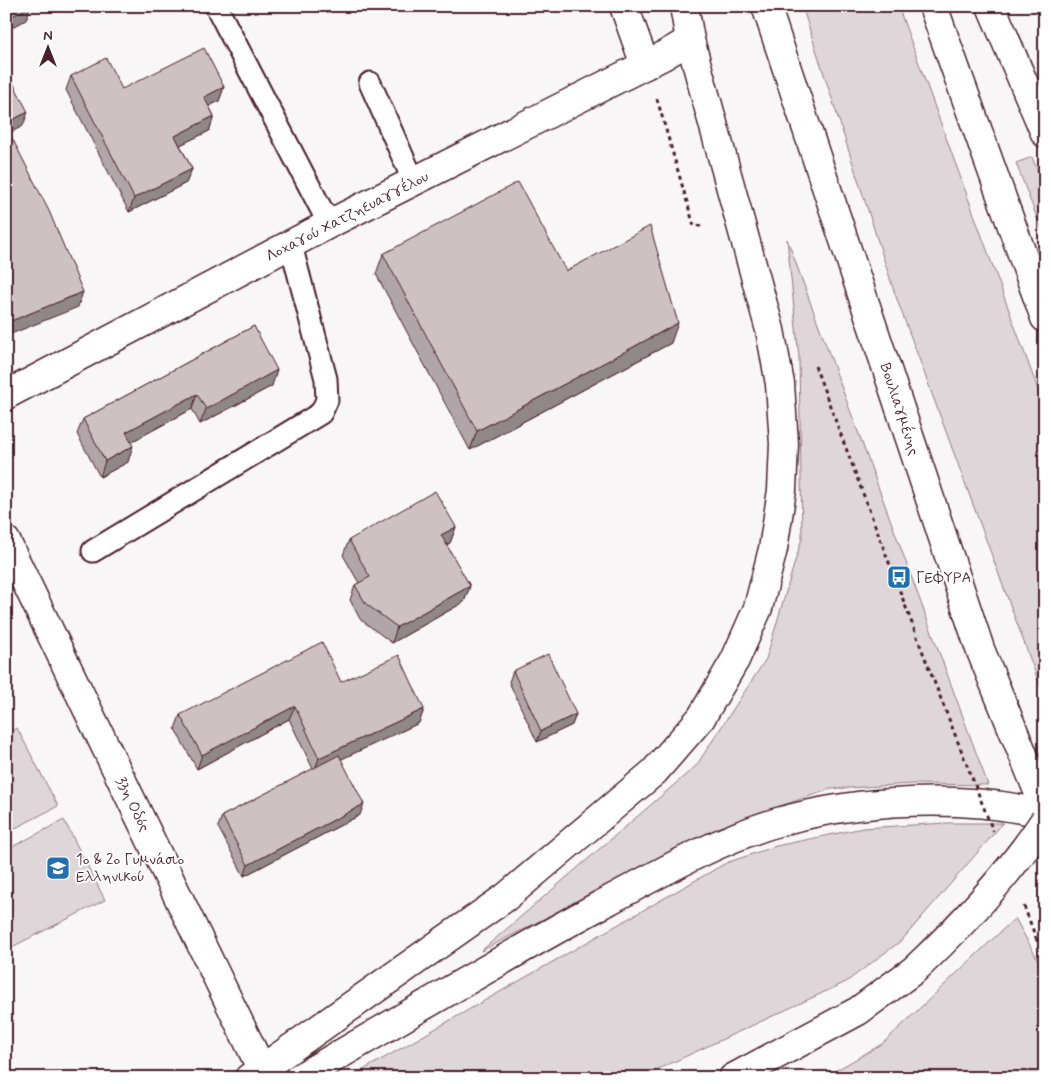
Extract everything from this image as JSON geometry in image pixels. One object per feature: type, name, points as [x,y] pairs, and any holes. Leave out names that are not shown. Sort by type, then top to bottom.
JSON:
[{"type":"main road","points":[[624,6],[645,65]]},
{"type":"main road","points":[[255,1073],[506,897],[654,772],[701,718],[736,660],[758,608],[773,549],[782,490],[784,444],[780,384],[770,330],[690,40],[684,6]]},
{"type":"main road","name":"Βουλιαγμένης","points":[[766,6],[980,649],[1045,808]]},
{"type":"main road","points":[[933,6],[1045,318]]},
{"type":"main road","points":[[991,6],[1045,133]]},
{"type":"main road","name":"Λοχαγού Χατζηευαγγέλου","points":[[6,395],[329,224],[645,65],[690,40]]},
{"type":"main road","name":"33η Οδός","points":[[6,541],[255,1073]]},
{"type":"main road","points":[[299,1078],[577,918],[684,860],[777,823],[828,811],[925,803],[1011,806],[1045,814]]},
{"type":"main road","points":[[733,1078],[858,1011],[914,970],[953,934],[1008,872],[1045,820]]},
{"type":"lane","points":[[216,6],[329,224]]},
{"type":"lane","points":[[370,83],[414,182]]},
{"type":"lane","points":[[93,551],[321,413],[327,400],[326,379],[291,245]]},
{"type":"path","points":[[657,99],[694,226],[700,226],[704,220]]},
{"type":"path","points":[[928,666],[996,838]]},
{"type":"path","points":[[1022,901],[1045,957]]},
{"type":"shaded area","points":[[802,6],[898,6],[1045,409],[1045,699],[895,294]]},
{"type":"shaded area","points":[[1032,157],[1045,190],[1045,239],[1016,163]]},
{"type":"shaded area","points":[[787,239],[988,785],[912,784],[831,789],[730,823],[481,951],[696,766],[766,659],[802,538],[799,358]]},
{"type":"shaded area","points":[[17,728],[58,806],[6,833],[6,733]]},
{"type":"shaded area","points":[[64,820],[105,900],[6,950],[6,850]]},
{"type":"shaded area","points":[[947,823],[1003,823],[902,940],[846,982],[639,1078],[349,1078],[726,863],[776,846],[863,828]]},
{"type":"shaded area","points":[[1015,918],[1045,973],[1045,1078],[823,1078],[882,1044]]},
{"type":"building","points":[[6,6],[31,6],[6,19]]},
{"type":"building","points":[[204,48],[224,87],[204,97],[214,116],[175,136],[192,169],[134,198],[71,76],[106,58],[122,89]]},
{"type":"building","points":[[6,69],[28,112],[6,123]]},
{"type":"building","points":[[6,126],[49,211],[83,292],[6,323]]},
{"type":"building","points":[[518,182],[566,271],[650,226],[678,323],[477,431],[383,254]]},
{"type":"building","points":[[254,326],[277,370],[206,409],[197,394],[126,432],[133,446],[105,461],[83,419]]},
{"type":"building","points":[[435,491],[456,527],[441,535],[470,586],[397,627],[366,604],[355,585],[370,577],[349,540]]},
{"type":"building","points":[[322,642],[341,682],[399,655],[424,709],[319,758],[295,706],[202,755],[180,715]]},
{"type":"building","points":[[548,654],[576,714],[541,731],[513,671]]},
{"type":"building","points":[[339,755],[364,804],[248,865],[222,816]]},
{"type":"place","name":"ΓΕΦΥΡΑ","points":[[899,577]]},
{"type":"place","name":"1ο & 2ο Γυμνάσιο Ελληνικού","points":[[58,868]]}]
